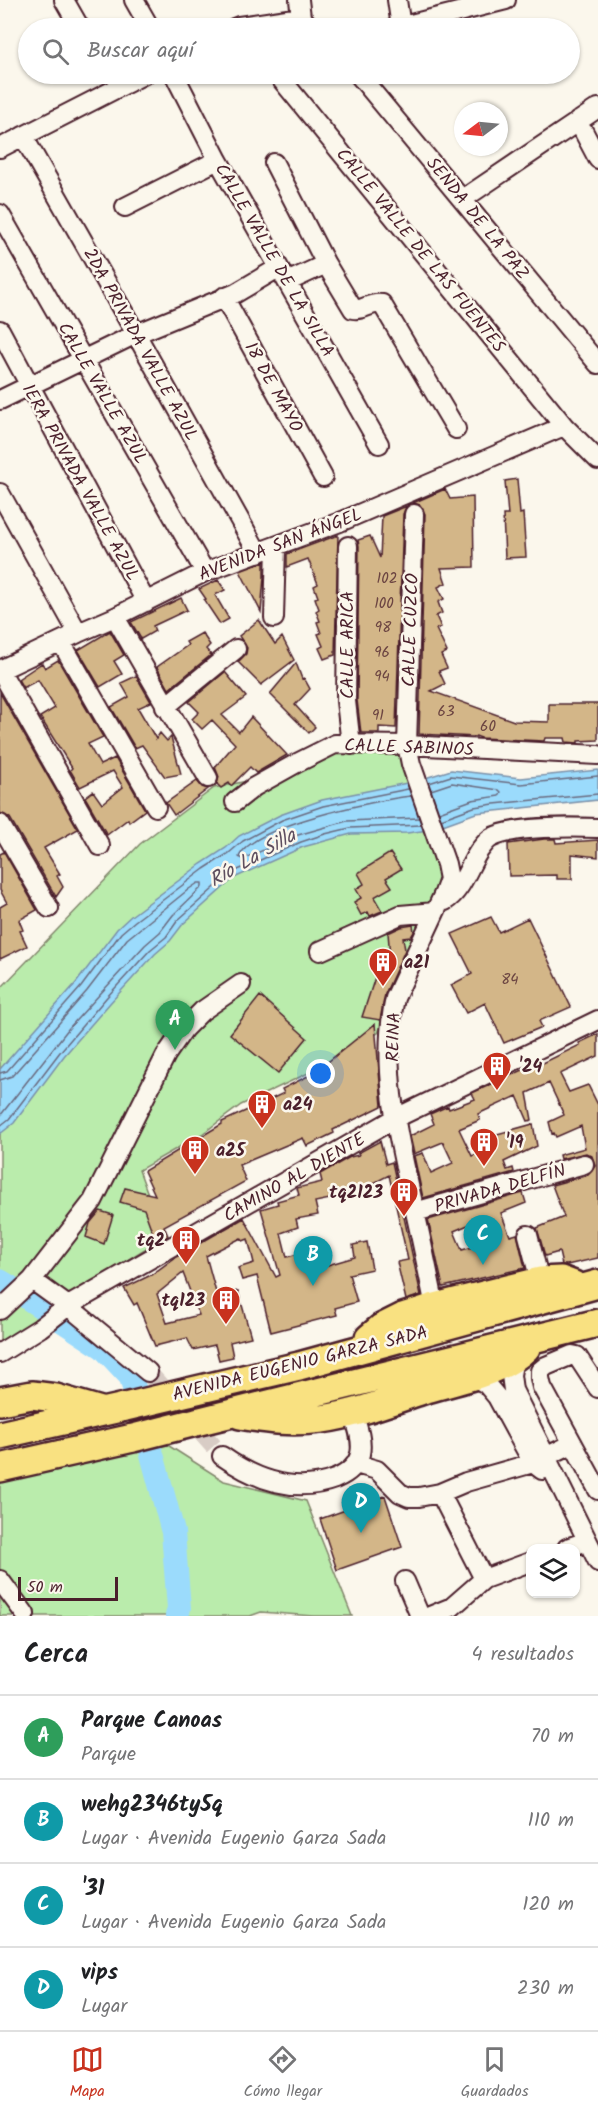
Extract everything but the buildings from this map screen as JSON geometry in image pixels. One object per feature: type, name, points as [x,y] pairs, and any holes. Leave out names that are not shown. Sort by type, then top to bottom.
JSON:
[{"type":"highway","points":[[355,1350],[381,1328],[403,1317],[435,1306],[540,1281],[561,1280],[593,1292]]},
{"type":"highway","points":[[299,1366],[430,1345],[593,1292]]},
{"type":"highway","name":"AVENIDA EUGENIO GARZA SADA","points":[[0,1434],[115,1410],[299,1366],[355,1350],[593,1292]]},
{"type":"highway","name":"AVENIDA EUGENIO GARZA SADA","points":[[0,1468],[133,1438],[598,1323]]},
{"type":"highway","points":[[229,1413],[281,1422],[322,1419],[353,1413],[471,1375],[514,1358],[534,1338]]},
{"type":"highway","points":[[0,1401],[32,1395],[115,1410]]},
{"type":"street","points":[[64,0],[74,18]]},
{"type":"street","points":[[134,0],[144,18]]},
{"type":"street","points":[[398,0],[398,18]]},
{"type":"street","points":[[437,18],[506,0]]},
{"type":"street","points":[[289,18],[304,15]]},
{"type":"street","points":[[0,148],[105,84]]},
{"type":"street","name":"CALLE VALLE DE LA SILLA","points":[[179,84],[218,160],[379,444]]},
{"type":"street","name":"CALLE VALLE DE LAS FUENTES","points":[[286,84],[564,426]]},
{"type":"street","name":"SENDA DE LA PAZ","points":[[366,84],[598,364]]},
{"type":"street","points":[[463,199],[598,108]]},
{"type":"street","points":[[578,120],[598,159]]},
{"type":"street","name":"2DA PRIVADA VALLE AZUL","points":[[23,136],[258,553]]},
{"type":"street","points":[[125,207],[218,160]]},
{"type":"street","points":[[274,163],[326,264],[353,309],[359,310],[374,303],[382,304],[456,429]]},
{"type":"street","name":"CALLE VALLE AZUL","points":[[0,214],[205,572]]},
{"type":"street","points":[[0,400],[136,334],[224,297],[283,275],[326,264]]},
{"type":"street","name":"18 DE MAYO","points":[[224,297],[324,477]]},
{"type":"street","name":"1ERA PRIVADA VALLE AZUL","points":[[0,330],[146,602]]},
{"type":"street","points":[[564,426],[598,460]]},
{"type":"street","name":"AVENIDA SAN ÁNGEL","points":[[0,670],[205,572],[360,514],[564,426]]},
{"type":"street","points":[[0,493],[78,633]]},
{"type":"street","name":"CALLE CUZCO","points":[[407,745],[414,514]]},
{"type":"street","points":[[274,618],[276,546]]},
{"type":"street","name":"CALLE ARICA","points":[[348,546],[346,701],[351,745]]},
{"type":"street","points":[[115,617],[208,778]]},
{"type":"street","points":[[61,642],[156,807]]},
{"type":"street","points":[[165,707],[236,649]]},
{"type":"street","points":[[0,670],[100,846]]},
{"type":"street","name":"CALLE SABINOS","points":[[235,802],[254,787],[335,744],[407,745],[598,756]]},
{"type":"street","name":"REINA","points":[[407,745],[411,764],[446,864],[449,879],[401,983],[392,1014],[390,1039],[394,1119],[435,1306]]},
{"type":"street","points":[[0,824],[49,908]]},
{"type":"street","points":[[320,951],[400,915],[438,907],[457,890],[489,838],[540,829],[598,828]]},
{"type":"street","points":[[0,1310],[32,1280],[93,1201],[166,1055],[184,1029],[202,1011],[241,984]]},
{"type":"street","name":"CAMINO AL DIENTE","points":[[0,1353],[40,1328],[67,1306],[394,1119],[598,1020]]},
{"type":"street","name":"PRIVADA DELFÍN","points":[[415,1212],[584,1164]]},
{"type":"street","points":[[528,1235],[540,1281]]},
{"type":"street","points":[[32,1280],[148,1372]]},
{"type":"street","points":[[598,1388],[577,1356],[572,1355],[540,1371],[542,1387],[598,1490]]},
{"type":"street","points":[[514,1358],[510,1375],[513,1390],[540,1460]]},
{"type":"street","points":[[471,1375],[486,1384],[498,1397],[557,1482],[598,1562]]},
{"type":"street","points":[[222,1456],[243,1471],[278,1482],[301,1486],[319,1485],[346,1475],[356,1464],[360,1452],[359,1434],[353,1413]]},
{"type":"street","points":[[356,1464],[377,1470],[392,1486],[409,1497],[440,1493],[466,1482],[540,1460],[572,1444]]},
{"type":"street","points":[[440,1493],[484,1579]]},
{"type":"street","points":[[578,1544],[587,1541]]},
{"type":"street","points":[[430,1616],[454,1611],[484,1579],[526,1564]]},
{"type":"street","points":[[0,1580],[25,1614]]},
{"type":"street","points":[[405,1581],[420,1616]]},
{"type":"green space","points":[[339,749],[398,752],[439,872],[437,889],[427,920],[378,1033],[323,1066],[241,1105],[202,1134],[139,1170],[164,1237],[49,1309],[0,1347],[0,989],[140,844],[214,788],[266,777]]},
{"type":"green space","points":[[166,1444],[224,1481],[306,1501],[352,1616],[261,1612],[250,1616],[0,1616],[0,1481]]},
{"type":"water","name":"Río La Silla","points":[[451,770],[521,778],[598,770],[598,800],[476,813],[429,830],[407,833],[351,834],[303,847],[234,878],[183,924],[170,941],[110,1003],[64,1056],[14,1123],[0,1134],[0,1069],[76,983],[117,929],[131,916],[226,848],[239,836],[280,815],[322,800],[412,782]]},
{"type":"waterway","points":[[0,1281],[10,1287]]},
{"type":"waterway","points":[[29,1299],[104,1348],[131,1377],[173,1532],[179,1608],[177,1616]]},
{"type":"tunnel","points":[[148,1372],[222,1456]]},
{"type":"place","name":"a21","points":[[383,988]]},
{"type":"place","name":"Parque Canoas","points":[[175,1050]]},
{"type":"place","name":"'24","points":[[497,1092]]},
{"type":"place","name":"a24","points":[[262,1130]]},
{"type":"place","name":"'19","points":[[484,1168]]},
{"type":"place","name":"a25","points":[[195,1176]]},
{"type":"place","name":"tq2123","points":[[404,1218]]},
{"type":"place","name":"'31","points":[[483,1265]]},
{"type":"place","name":"tq2","points":[[186,1266]]},
{"type":"place","name":"wehg2346ty5q","points":[[313,1286]]},
{"type":"place","name":"tq123","points":[[226,1326]]},
{"type":"place","name":"vips","points":[[361,1533]]}]
